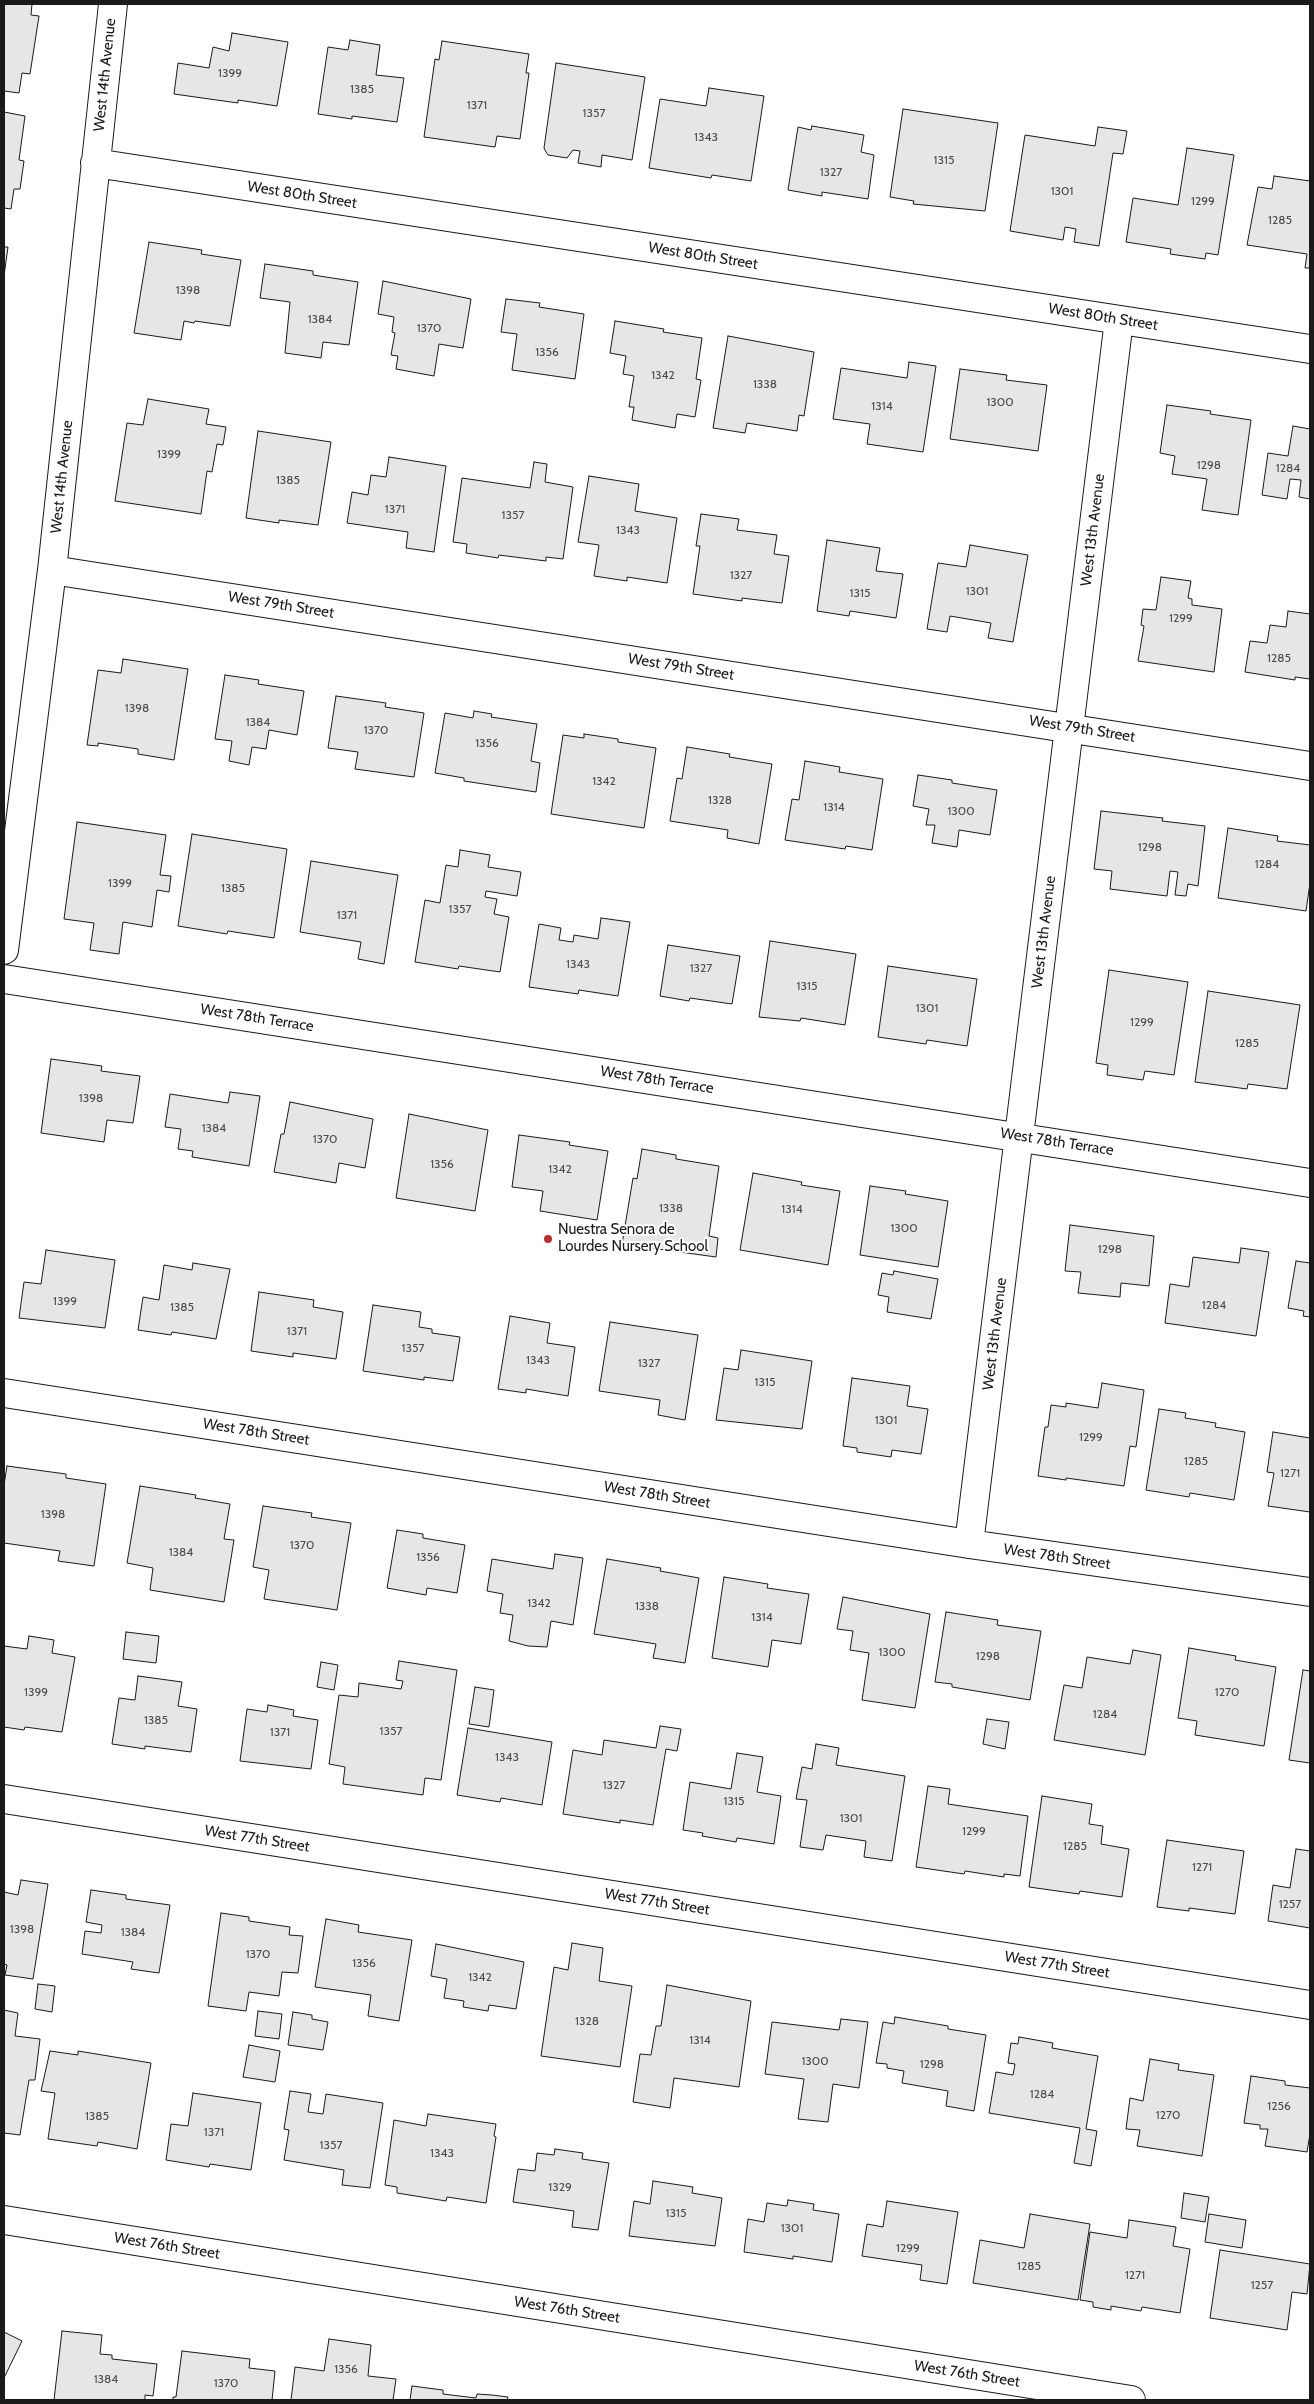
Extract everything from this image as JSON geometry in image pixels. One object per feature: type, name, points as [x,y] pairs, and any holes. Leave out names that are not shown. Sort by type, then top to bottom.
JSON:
[{"type":"street","name":"West 14th Avenue","points":[[4,950],[52,570],[112,4]]},
{"type":"street","name":"West 80th Street","points":[[95,163],[1310,350]]},
{"type":"street","name":"West 13th Avenue","points":[[969,1544],[1119,320]]},
{"type":"street","name":"West 79th Street","points":[[52,570],[1310,766]]},
{"type":"street","name":"West 78th Terrace","points":[[4,979],[1019,1136],[1310,1183]]},
{"type":"street","name":"West 78th Street","points":[[4,1393],[969,1544],[1310,1592]]},
{"type":"street","name":"West 77th Street","points":[[4,1799],[1310,2005]]},
{"type":"street","name":"West 76th Street","points":[[4,2220],[1131,2400]]},
{"type":"building","points":[[4,4],[32,4],[31,15],[39,16],[30,74],[22,73],[19,93],[4,91]]},
{"type":"building","points":[[232,33],[288,42],[277,106],[238,100],[238,103],[174,94],[178,63],[209,68],[213,47],[229,51]]},
{"type":"building","points":[[350,40],[380,45],[376,75],[404,78],[397,122],[352,116],[352,119],[318,114],[328,47],[348,50]]},
{"type":"building","points":[[442,41],[529,54],[526,73],[529,73],[520,139],[497,136],[495,147],[424,137],[435,59],[439,60]]},
{"type":"building","points":[[556,63],[645,77],[632,160],[602,155],[601,167],[578,163],[580,151],[573,150],[567,158],[548,155],[544,148]]},
{"type":"building","points":[[709,88],[764,96],[751,181],[712,175],[711,178],[649,168],[660,99],[706,106]]},
{"type":"building","points":[[903,109],[998,123],[985,211],[913,204],[914,201],[890,197]]},
{"type":"building","points":[[4,112],[25,116],[19,160],[24,161],[20,189],[14,189],[11,209],[4,208]]},
{"type":"building","points":[[812,126],[864,135],[861,152],[874,155],[868,199],[822,192],[822,196],[788,190],[798,127],[811,130]]},
{"type":"building","points":[[1098,127],[1127,131],[1123,154],[1113,153],[1099,246],[1074,242],[1076,229],[1065,227],[1063,240],[1010,231],[1025,135],[1095,146]]},
{"type":"building","points":[[1187,148],[1234,155],[1218,255],[1206,253],[1205,259],[1170,254],[1171,249],[1126,242],[1133,198],[1178,205]]},
{"type":"building","points":[[1274,176],[1310,181],[1310,268],[1305,268],[1307,254],[1247,245],[1258,187],[1272,189]]},
{"type":"building","points":[[149,242],[202,250],[201,254],[241,260],[230,326],[184,321],[181,340],[134,333]]},
{"type":"building","points":[[4,247],[8,247],[4,276]]},
{"type":"building","points":[[265,264],[313,271],[313,275],[358,282],[349,345],[323,342],[321,358],[285,353],[290,302],[260,298]]},
{"type":"building","points":[[383,281],[471,299],[463,348],[439,344],[434,376],[396,369],[398,356],[391,355],[395,333],[392,332],[394,317],[378,314]]},
{"type":"building","points":[[506,299],[540,303],[539,307],[584,314],[575,379],[512,370],[517,334],[501,332]]},
{"type":"building","points":[[615,321],[664,329],[663,332],[702,338],[696,379],[701,380],[695,417],[677,414],[675,428],[632,420],[634,407],[629,407],[634,376],[623,374],[626,356],[610,353]]},
{"type":"building","points":[[728,336],[814,352],[804,416],[799,415],[797,431],[747,423],[745,433],[713,428]]},
{"type":"building","points":[[909,362],[936,366],[923,452],[867,444],[870,424],[833,419],[841,368],[907,378]]},
{"type":"building","points":[[960,369],[1007,375],[1006,380],[1047,385],[1038,451],[950,439]]},
{"type":"building","points":[[148,399],[209,409],[206,424],[226,427],[223,445],[217,444],[212,472],[207,471],[201,514],[115,501],[127,423],[143,425]]},
{"type":"building","points":[[1167,405],[1211,411],[1210,414],[1251,420],[1238,515],[1202,510],[1207,479],[1172,474],[1175,456],[1160,453]]},
{"type":"building","points":[[1293,426],[1310,429],[1310,499],[1299,497],[1301,480],[1290,479],[1287,499],[1262,495],[1268,453],[1288,456]]},
{"type":"building","points":[[258,431],[331,442],[318,525],[279,520],[279,523],[246,518]]},
{"type":"building","points":[[389,457],[446,466],[434,552],[406,548],[408,532],[347,523],[352,492],[368,495],[371,475],[386,477]]},
{"type":"building","points":[[534,462],[547,464],[545,482],[573,487],[563,559],[546,557],[546,561],[499,555],[498,558],[466,553],[467,544],[453,542],[462,478],[530,488]]},
{"type":"building","points":[[589,476],[639,484],[635,511],[677,518],[667,583],[627,577],[627,581],[594,576],[599,545],[578,542]]},
{"type":"building","points":[[701,514],[739,519],[737,530],[777,535],[774,554],[789,556],[782,603],[742,598],[742,601],[693,594],[700,546],[696,546]]},
{"type":"building","points":[[827,540],[880,548],[876,571],[903,574],[896,618],[850,611],[849,616],[817,611]]},
{"type":"building","points":[[970,545],[1028,555],[1013,642],[988,638],[991,623],[950,616],[947,632],[927,629],[938,563],[966,567]]},
{"type":"building","points":[[1161,577],[1191,581],[1188,598],[1192,599],[1192,605],[1222,609],[1214,672],[1138,661],[1144,626],[1141,625],[1143,609],[1156,610]]},
{"type":"building","points":[[1288,611],[1310,614],[1310,679],[1295,677],[1295,680],[1245,672],[1250,641],[1267,643],[1270,625],[1286,627]]},
{"type":"building","points":[[123,659],[188,669],[174,760],[138,754],[138,749],[98,743],[98,746],[87,745],[98,670],[121,673]]},
{"type":"building","points":[[225,675],[259,680],[258,684],[304,691],[297,735],[269,730],[266,749],[252,747],[249,765],[229,761],[232,741],[215,739]]},
{"type":"building","points":[[336,696],[386,703],[385,707],[424,713],[414,777],[355,769],[358,752],[328,748]]},
{"type":"building","points":[[474,711],[492,714],[491,717],[537,724],[531,761],[540,763],[536,792],[464,781],[464,778],[435,773],[445,713],[473,718]]},
{"type":"building","points":[[584,734],[618,739],[618,742],[656,748],[644,828],[551,814],[563,735],[584,738]]},
{"type":"building","points":[[687,747],[730,754],[729,757],[772,764],[759,844],[727,838],[728,830],[670,821],[677,778],[682,779]]},
{"type":"building","points":[[805,761],[840,767],[839,772],[883,779],[872,850],[846,846],[845,849],[785,840],[792,799],[799,800]]},
{"type":"building","points":[[918,775],[952,780],[952,783],[997,790],[990,835],[959,830],[957,847],[932,843],[935,825],[926,825],[929,809],[913,806]]},
{"type":"building","points":[[1101,811],[1163,818],[1162,821],[1205,826],[1198,886],[1188,884],[1186,896],[1175,895],[1178,872],[1170,871],[1167,896],[1110,889],[1112,871],[1094,869]]},
{"type":"building","points":[[77,822],[166,835],[160,875],[171,876],[169,892],[157,890],[152,927],[123,922],[119,954],[90,950],[94,923],[64,919]]},
{"type":"building","points":[[1228,828],[1278,836],[1277,841],[1310,845],[1310,883],[1306,911],[1218,898]]},
{"type":"building","points":[[192,834],[287,849],[274,938],[228,931],[227,934],[178,926]]},
{"type":"building","points":[[460,850],[490,855],[488,867],[521,872],[517,896],[486,891],[485,897],[497,899],[494,914],[509,917],[500,972],[459,966],[458,969],[415,962],[425,900],[440,903],[446,865],[458,867]]},
{"type":"building","points":[[311,861],[398,875],[384,964],[358,959],[361,942],[300,932]]},
{"type":"building","points":[[601,918],[630,922],[618,996],[579,990],[578,994],[529,987],[539,924],[561,928],[559,940],[573,942],[574,935],[598,939]]},
{"type":"building","points":[[770,941],[856,954],[845,1025],[801,1018],[800,1021],[759,1017]]},
{"type":"building","points":[[668,945],[740,956],[732,1004],[690,998],[689,1001],[660,996]]},
{"type":"building","points":[[888,966],[977,979],[967,1046],[927,1040],[926,1044],[878,1037]]},
{"type":"building","points":[[1109,970],[1188,982],[1174,1075],[1145,1071],[1143,1080],[1107,1075],[1108,1065],[1096,1063]]},
{"type":"building","points":[[1208,991],[1300,1005],[1287,1089],[1248,1084],[1247,1089],[1195,1082]]},
{"type":"building","points":[[51,1059],[102,1066],[101,1071],[140,1076],[133,1123],[107,1120],[104,1142],[41,1133]]},
{"type":"building","points":[[230,1092],[260,1096],[249,1166],[192,1157],[193,1151],[178,1149],[181,1129],[165,1127],[170,1094],[228,1103]]},
{"type":"building","points":[[290,1102],[373,1119],[365,1168],[339,1163],[336,1183],[274,1172],[281,1134],[284,1134]]},
{"type":"building","points":[[409,1114],[488,1130],[475,1211],[396,1198]]},
{"type":"building","points":[[519,1135],[570,1142],[569,1145],[608,1151],[597,1220],[540,1211],[543,1191],[512,1187]]},
{"type":"building","points":[[642,1149],[676,1155],[676,1159],[719,1166],[709,1236],[718,1238],[716,1257],[622,1244],[633,1178],[637,1179]]},
{"type":"building","points":[[753,1173],[802,1182],[801,1185],[840,1191],[828,1265],[740,1250]]},
{"type":"building","points":[[870,1186],[906,1191],[905,1194],[948,1201],[938,1267],[860,1255]]},
{"type":"building","points":[[1070,1225],[1154,1236],[1149,1286],[1121,1283],[1120,1297],[1078,1293],[1081,1272],[1065,1271]]},
{"type":"building","points":[[1241,1248],[1269,1252],[1256,1336],[1165,1323],[1170,1284],[1189,1287],[1193,1257],[1239,1263]]},
{"type":"building","points":[[46,1250],[115,1260],[105,1328],[19,1318],[24,1282],[41,1284]]},
{"type":"building","points":[[1296,1261],[1310,1263],[1310,1317],[1303,1316],[1304,1311],[1288,1308]]},
{"type":"building","points":[[193,1263],[230,1269],[216,1339],[172,1332],[171,1335],[138,1330],[143,1297],[159,1300],[164,1265],[192,1270]]},
{"type":"building","points":[[894,1271],[938,1279],[931,1319],[887,1312],[889,1297],[878,1295],[882,1273],[893,1275]]},
{"type":"building","points":[[259,1292],[314,1300],[313,1307],[343,1312],[336,1359],[293,1353],[293,1357],[251,1351]]},
{"type":"building","points":[[373,1305],[421,1312],[419,1327],[432,1329],[432,1333],[460,1337],[453,1381],[424,1377],[424,1380],[363,1371]]},
{"type":"building","points":[[510,1316],[550,1323],[547,1343],[575,1347],[568,1396],[526,1389],[526,1393],[498,1389]]},
{"type":"building","points":[[610,1322],[698,1335],[685,1420],[658,1415],[660,1400],[599,1391]]},
{"type":"building","points":[[741,1350],[812,1361],[802,1429],[716,1420],[724,1368],[738,1370]]},
{"type":"building","points":[[852,1378],[910,1386],[907,1406],[928,1409],[921,1454],[892,1450],[891,1457],[857,1452],[857,1448],[843,1446]]},
{"type":"building","points":[[1102,1383],[1144,1390],[1136,1447],[1130,1446],[1124,1486],[1038,1476],[1045,1427],[1048,1427],[1051,1405],[1066,1407],[1066,1403],[1098,1408]]},
{"type":"building","points":[[1159,1409],[1186,1413],[1185,1418],[1216,1423],[1215,1427],[1245,1432],[1234,1500],[1190,1493],[1189,1497],[1146,1490]]},
{"type":"building","points":[[1273,1432],[1310,1438],[1310,1512],[1268,1506],[1274,1473],[1267,1472]]},
{"type":"building","points":[[7,1466],[66,1474],[66,1478],[106,1484],[94,1566],[58,1561],[60,1551],[4,1543],[4,1485]]},
{"type":"building","points":[[140,1486],[196,1495],[195,1498],[230,1504],[224,1539],[234,1540],[224,1602],[150,1590],[153,1568],[127,1563]]},
{"type":"building","points":[[263,1506],[312,1513],[311,1517],[351,1523],[337,1610],[264,1599],[269,1570],[253,1567]]},
{"type":"building","points":[[397,1530],[423,1534],[423,1538],[465,1545],[457,1593],[427,1588],[426,1595],[387,1588]]},
{"type":"building","points":[[555,1554],[583,1558],[573,1625],[551,1621],[547,1647],[528,1646],[509,1641],[513,1615],[500,1613],[503,1594],[487,1591],[492,1559],[553,1569]]},
{"type":"building","points":[[607,1559],[661,1568],[660,1571],[699,1578],[685,1663],[653,1658],[656,1644],[594,1634]]},
{"type":"building","points":[[724,1577],[768,1584],[767,1588],[809,1594],[801,1644],[772,1640],[768,1667],[712,1658]]},
{"type":"building","points":[[843,1597],[930,1614],[915,1708],[862,1700],[869,1653],[850,1650],[853,1631],[837,1629]]},
{"type":"building","points":[[946,1612],[998,1620],[997,1625],[1041,1631],[1030,1700],[952,1687],[952,1684],[935,1682]]},
{"type":"building","points":[[126,1632],[159,1636],[156,1663],[123,1659]]},
{"type":"building","points":[[29,1636],[54,1640],[52,1653],[75,1657],[62,1732],[25,1727],[24,1730],[4,1727],[4,1646],[27,1649]]},
{"type":"building","points":[[1189,1648],[1236,1656],[1235,1660],[1276,1667],[1264,1746],[1195,1735],[1197,1721],[1178,1718]]},
{"type":"building","points":[[1133,1650],[1161,1655],[1145,1755],[1054,1740],[1064,1685],[1082,1688],[1087,1657],[1130,1664]]},
{"type":"building","points":[[399,1661],[457,1670],[441,1780],[425,1778],[423,1795],[343,1784],[345,1767],[329,1764],[339,1695],[358,1697],[359,1683],[401,1689],[403,1681],[396,1680]]},
{"type":"building","points":[[321,1662],[338,1665],[334,1690],[317,1687]]},
{"type":"building","points":[[1303,1670],[1310,1671],[1310,1763],[1289,1760]]},
{"type":"building","points":[[138,1676],[182,1682],[178,1706],[197,1709],[191,1752],[145,1746],[145,1749],[112,1744],[119,1698],[135,1700]]},
{"type":"building","points":[[475,1687],[494,1690],[489,1727],[469,1724]]},
{"type":"building","points":[[268,1705],[294,1710],[293,1716],[318,1720],[311,1769],[240,1761],[247,1709],[267,1712]]},
{"type":"building","points":[[987,1719],[1009,1722],[1005,1749],[983,1744]]},
{"type":"building","points":[[660,1726],[681,1729],[677,1751],[666,1749],[653,1825],[620,1820],[620,1823],[563,1814],[573,1750],[602,1755],[604,1740],[656,1748]]},
{"type":"building","points":[[468,1728],[552,1742],[542,1805],[501,1798],[500,1802],[457,1795]]},
{"type":"building","points":[[816,1744],[839,1748],[836,1765],[905,1776],[892,1861],[864,1857],[866,1841],[826,1835],[823,1850],[800,1847],[807,1800],[796,1799],[802,1767],[812,1769]]},
{"type":"building","points":[[737,1753],[763,1757],[757,1792],[781,1796],[774,1844],[737,1838],[736,1842],[702,1836],[703,1833],[683,1830],[690,1782],[731,1789]]},
{"type":"building","points":[[928,1786],[950,1789],[948,1804],[1028,1816],[1020,1876],[1004,1874],[1004,1877],[965,1871],[964,1874],[916,1867]]},
{"type":"building","points":[[1042,1796],[1092,1804],[1089,1824],[1103,1826],[1101,1844],[1129,1849],[1122,1897],[1080,1891],[1079,1894],[1029,1887]]},
{"type":"building","points":[[1167,1840],[1244,1851],[1235,1914],[1189,1908],[1189,1911],[1157,1907]]},
{"type":"building","points":[[1296,1849],[1310,1851],[1310,1928],[1268,1921],[1273,1885],[1290,1888]]},
{"type":"building","points":[[21,1880],[48,1884],[33,1979],[5,1975],[7,1965],[4,1964],[4,1892],[18,1895]]},
{"type":"building","points":[[91,1890],[126,1895],[126,1899],[170,1905],[159,1973],[131,1969],[133,1962],[82,1954],[85,1931],[101,1933],[102,1925],[86,1922]]},
{"type":"building","points":[[221,1913],[249,1917],[249,1921],[290,1927],[289,1935],[303,1936],[298,1973],[282,1972],[279,1996],[249,1992],[246,2011],[208,2006]]},
{"type":"building","points":[[326,1919],[359,1925],[358,1932],[412,1940],[399,2021],[368,2016],[371,1995],[315,1987]]},
{"type":"building","points":[[572,1943],[603,1948],[599,1981],[632,1986],[620,2067],[541,2056],[554,1967],[568,1970]]},
{"type":"building","points":[[436,1944],[524,1962],[516,2009],[489,2005],[488,2011],[463,2007],[464,2001],[444,1998],[447,1979],[431,1976]]},
{"type":"building","points":[[38,1984],[55,1986],[52,2012],[35,2009]]},
{"type":"building","points":[[667,1985],[751,2001],[739,2087],[674,2078],[670,2108],[633,2102],[640,2054],[651,2055],[656,2026],[661,2026]]},
{"type":"building","points":[[4,2010],[18,2013],[15,2036],[40,2039],[35,2080],[29,2080],[20,2135],[4,2133]]},
{"type":"building","points":[[258,2011],[282,2014],[279,2039],[255,2036]]},
{"type":"building","points":[[293,2012],[312,2015],[312,2019],[328,2022],[323,2050],[288,2045]]},
{"type":"building","points":[[895,2017],[986,2035],[974,2111],[946,2106],[948,2091],[902,2083],[904,2071],[887,2068],[887,2064],[876,2063],[883,2022],[894,2024]]},
{"type":"building","points":[[841,2019],[868,2022],[859,2088],[833,2084],[828,2122],[798,2119],[804,2079],[765,2074],[772,2022],[839,2030]]},
{"type":"building","points":[[1019,2037],[1053,2043],[1052,2048],[1098,2056],[1086,2129],[1097,2131],[1091,2166],[1074,2163],[1080,2128],[989,2113],[996,2072],[1013,2075],[1015,2064],[1008,2063],[1011,2043],[1018,2044]]},
{"type":"building","points":[[249,2045],[280,2051],[275,2082],[243,2077]]},
{"type":"building","points":[[50,2051],[78,2055],[78,2051],[151,2063],[137,2149],[98,2142],[97,2146],[48,2139],[55,2093],[41,2091]]},
{"type":"building","points":[[1150,2059],[1179,2064],[1178,2070],[1214,2075],[1202,2156],[1137,2146],[1140,2130],[1126,2129],[1130,2098],[1143,2101]]},
{"type":"building","points":[[1251,2076],[1285,2081],[1285,2085],[1310,2088],[1310,2134],[1307,2152],[1265,2146],[1268,2129],[1260,2129],[1260,2125],[1244,2123]]},
{"type":"building","points":[[290,2091],[311,2094],[308,2112],[323,2114],[326,2094],[383,2103],[370,2188],[342,2185],[344,2170],[284,2160],[289,2130],[284,2129]]},
{"type":"building","points":[[193,2093],[261,2103],[251,2170],[210,2164],[209,2167],[166,2160],[171,2124],[188,2126]]},
{"type":"building","points":[[428,2114],[496,2124],[494,2136],[496,2137],[486,2203],[447,2197],[446,2201],[397,2193],[397,2187],[385,2185],[394,2120],[426,2126]]},
{"type":"building","points":[[555,2149],[583,2153],[582,2159],[609,2163],[598,2230],[572,2227],[574,2211],[513,2202],[518,2169],[535,2171],[537,2153],[554,2155]]},
{"type":"building","points":[[653,2181],[693,2187],[692,2193],[722,2198],[715,2246],[629,2236],[634,2201],[650,2204]]},
{"type":"building","points":[[1184,2193],[1209,2197],[1205,2222],[1181,2218]]},
{"type":"building","points":[[788,2200],[814,2204],[813,2210],[839,2214],[832,2262],[793,2256],[793,2259],[744,2252],[748,2219],[764,2222],[767,2203],[787,2206]]},
{"type":"building","points":[[887,2201],[958,2212],[947,2284],[920,2280],[922,2265],[862,2256],[867,2224],[883,2227]]},
{"type":"building","points":[[1030,2214],[1090,2224],[1078,2300],[973,2283],[980,2240],[1024,2248]]},
{"type":"building","points":[[1209,2214],[1246,2220],[1242,2248],[1205,2242]]},
{"type":"building","points":[[1129,2220],[1176,2227],[1173,2246],[1190,2249],[1180,2313],[1142,2307],[1141,2311],[1111,2306],[1111,2310],[1093,2307],[1093,2302],[1080,2300],[1090,2232],[1127,2238]]},
{"type":"building","points":[[1220,2250],[1310,2264],[1307,2294],[1292,2292],[1287,2330],[1210,2318]]},
{"type":"building","points":[[62,2331],[102,2335],[100,2354],[112,2355],[112,2359],[157,2364],[153,2396],[145,2395],[145,2400],[54,2400]]},
{"type":"building","points":[[4,2332],[22,2341],[4,2378]]},
{"type":"building","points":[[329,2339],[371,2345],[368,2376],[396,2379],[393,2400],[291,2400],[295,2367],[324,2371]]},
{"type":"building","points":[[182,2351],[250,2359],[249,2368],[275,2371],[272,2400],[173,2400],[173,2397],[176,2397]]},
{"type":"building","points":[[412,2386],[443,2390],[443,2394],[476,2398],[477,2394],[508,2397],[507,2400],[410,2400]]},
{"type":"place","name":"Nuestra Senora de Lourdes Nursery School","points":[[548,1239]]}]
